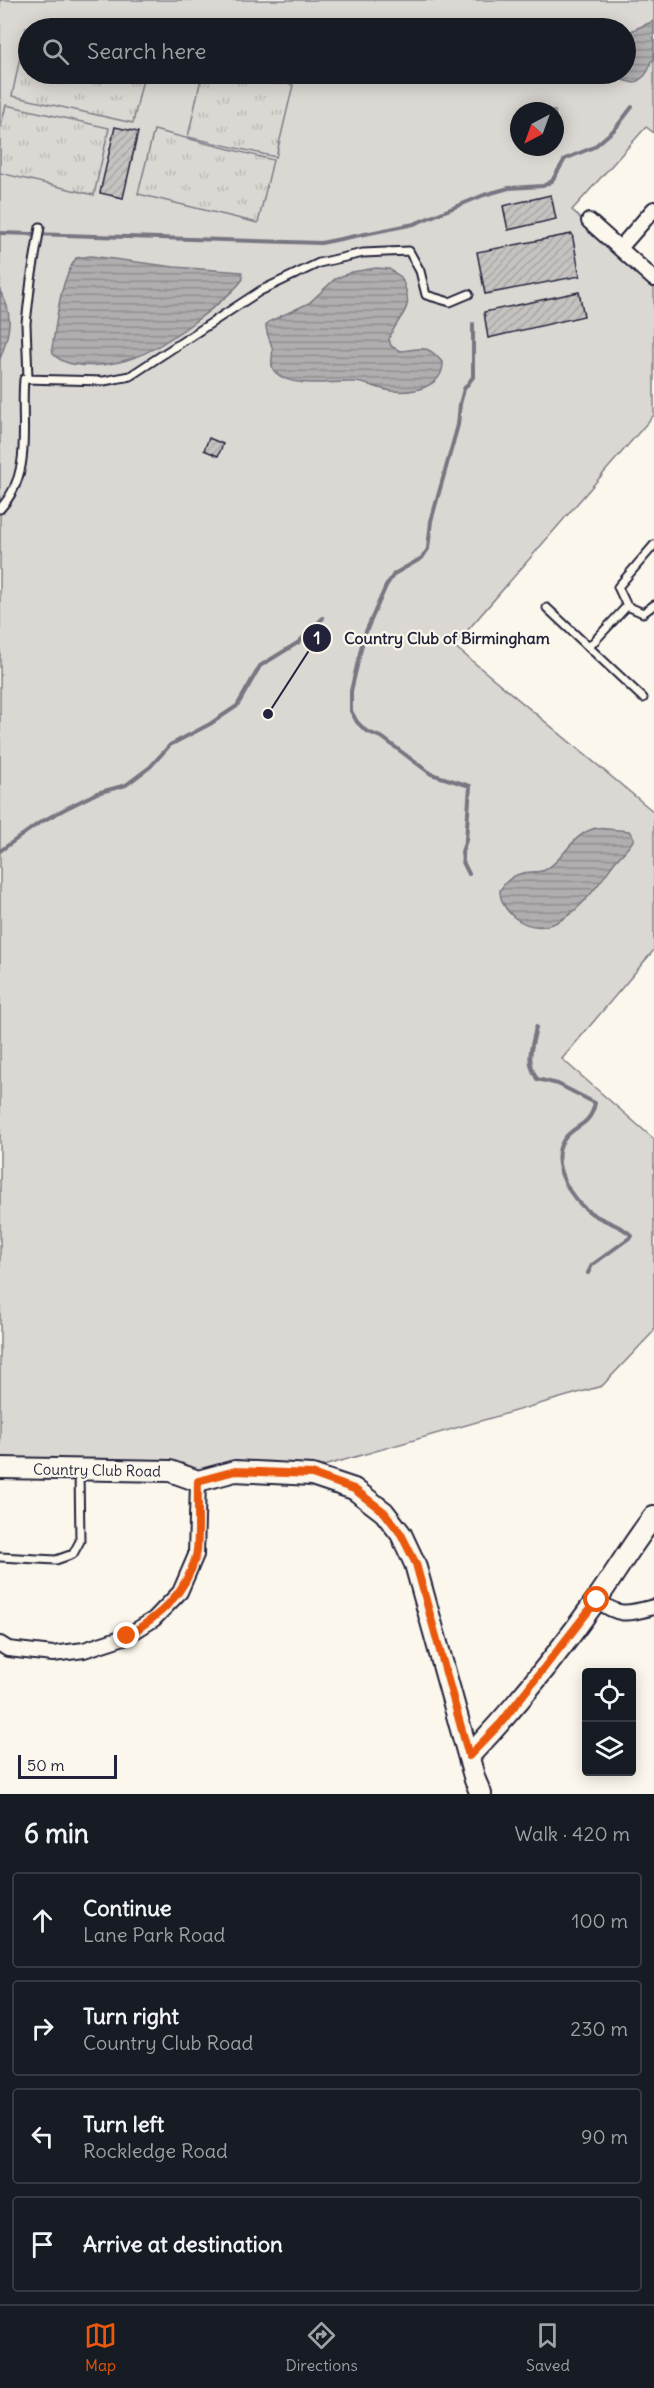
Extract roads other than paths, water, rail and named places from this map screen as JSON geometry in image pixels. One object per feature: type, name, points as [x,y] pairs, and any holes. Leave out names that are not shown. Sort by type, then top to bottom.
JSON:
[{"type":"street","points":[[620,248],[654,209]]},
{"type":"street","points":[[589,220],[654,279]]},
{"type":"street","name":"Country Club Road","points":[[0,1468],[170,1471],[198,1481]]},
{"type":"street","points":[[0,1644],[8,1649],[53,1654],[84,1650],[127,1636],[154,1619],[180,1592],[196,1555],[198,1481],[235,1471],[312,1474],[354,1489],[384,1512],[401,1534],[416,1564],[481,1794]]},
{"type":"street","points":[[469,1756],[501,1723],[597,1600],[654,1516]]},
{"type":"street","points":[[597,1600],[611,1611],[626,1614],[654,1607]]},
{"type":"lane","points":[[28,379],[26,323],[40,227]]},
{"type":"lane","points":[[0,509],[12,496],[23,464],[24,379],[104,381],[130,376],[161,358],[260,291],[319,263],[363,253],[409,251],[420,270],[426,295],[450,302],[469,294]]},
{"type":"lane","points":[[654,545],[618,587],[627,606],[643,612],[654,606]]},
{"type":"lane","points":[[589,647],[627,606]]},
{"type":"lane","points":[[547,608],[643,698]]},
{"type":"lane","points":[[0,1557],[56,1560],[73,1554],[80,1541],[79,1469]]},
{"type":"waterway","points":[[0,233],[321,243],[414,224],[484,195],[509,188],[543,186],[552,181],[565,159],[594,147],[615,129],[632,107]]},
{"type":"waterway","points":[[469,874],[463,862],[462,852],[466,840],[470,786],[431,774],[383,738],[366,731],[351,711],[351,691],[364,636],[386,586],[394,574],[422,558],[428,549],[431,521],[458,425],[460,404],[464,389],[473,377],[473,324]]},
{"type":"waterway","points":[[0,851],[39,823],[65,809],[97,793],[126,785],[150,767],[170,745],[210,724],[237,706],[260,666],[299,642],[323,618]]},
{"type":"waterway","points":[[536,1027],[530,1059],[537,1079],[558,1084],[595,1103],[589,1117],[567,1136],[559,1150],[560,1170],[564,1181],[583,1207],[632,1236],[592,1265],[588,1273]]},
{"type":"place","name":"Country Club of Birmingham","points":[[268,714]]}]
